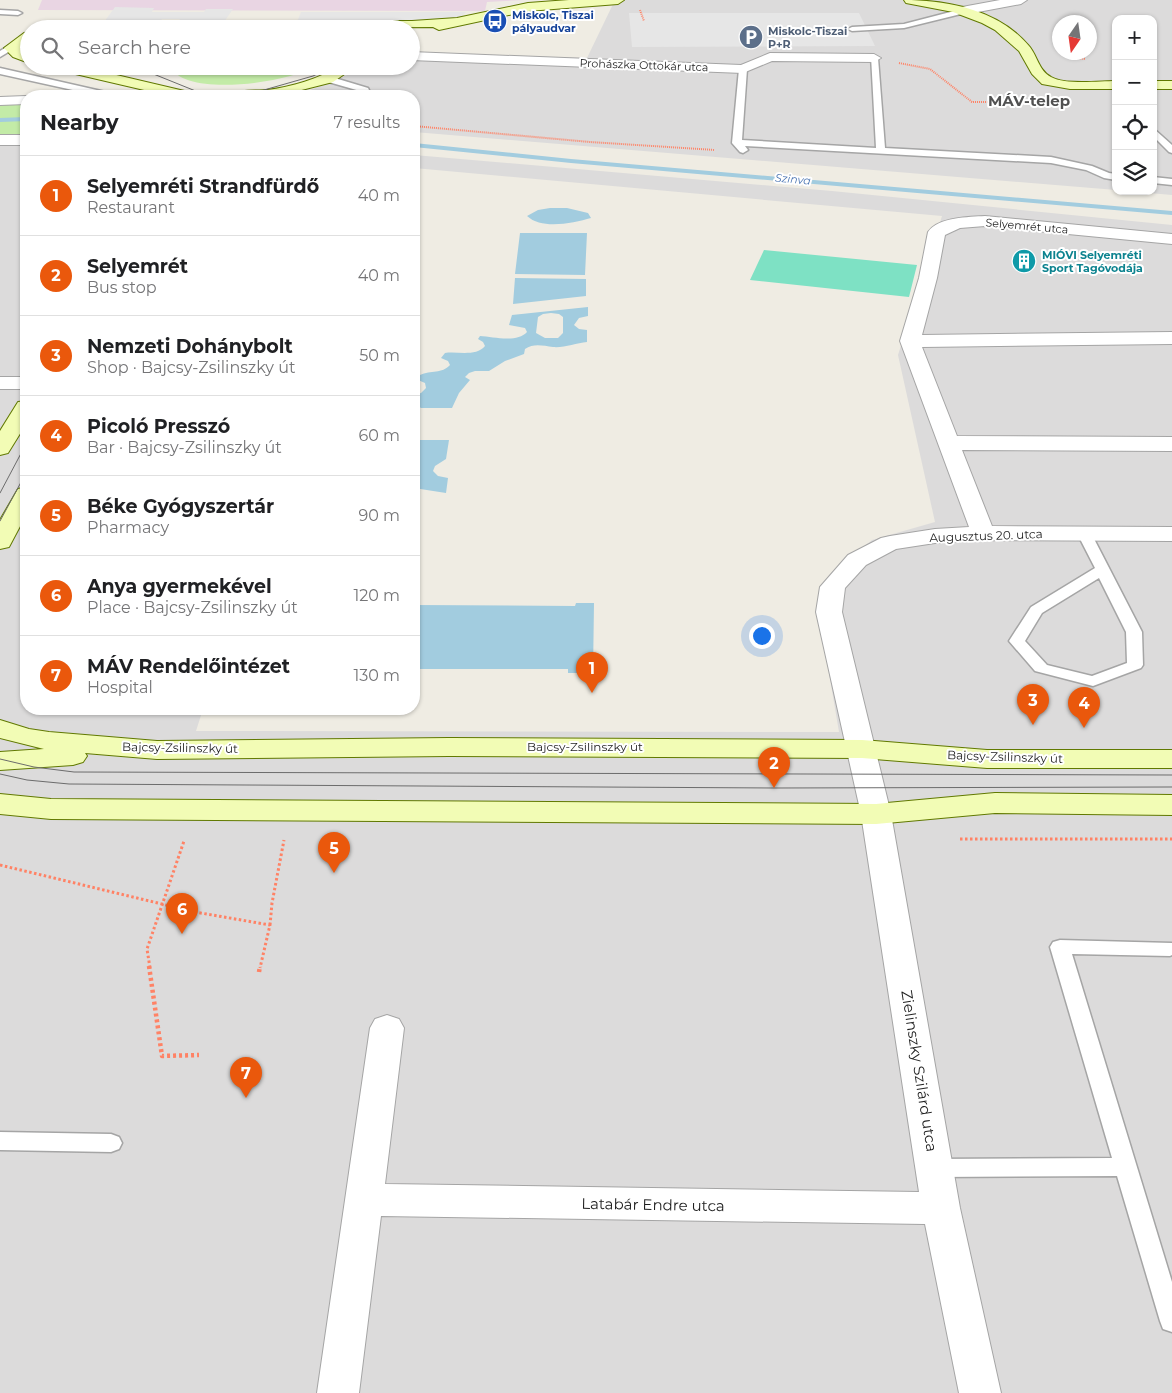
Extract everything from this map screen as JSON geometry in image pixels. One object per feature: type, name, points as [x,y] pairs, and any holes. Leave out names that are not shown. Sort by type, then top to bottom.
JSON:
[{"type":"street","points":[[420,32],[528,7],[618,0]]},
{"type":"street","points":[[910,0],[962,11],[990,20],[1002,27],[1028,53],[1048,63]]},
{"type":"street","points":[[962,11],[1021,0]]},
{"type":"street","points":[[420,24],[456,22]]},
{"type":"street","points":[[6,51],[20,42]]},
{"type":"street","points":[[6,51],[20,55]]},
{"type":"street","points":[[1028,53],[1036,71],[1048,82],[1112,85]]},
{"type":"street","name":"Prohászka Ottokár utca","points":[[420,56],[743,69],[770,57],[874,58]]},
{"type":"street","points":[[98,75],[162,90]]},
{"type":"street","points":[[285,90],[328,79],[334,75]]},
{"type":"street","points":[[1157,85],[1172,85]]},
{"type":"street","points":[[0,101],[20,100]]},
{"type":"street","points":[[0,140],[20,140]]},
{"type":"street","name":"Selyemrét utca","points":[[910,341],[928,278],[937,232],[957,223],[985,221],[1172,239]]},
{"type":"street","points":[[984,533],[910,341],[1172,338]]},
{"type":"street","points":[[0,383],[20,383]]},
{"type":"street","points":[[0,448],[20,416]]},
{"type":"street","points":[[948,443],[1172,444]]},
{"type":"street","points":[[0,542],[20,505]]},
{"type":"street","name":"Augusztus 20. utca","points":[[862,749],[829,612],[832,587],[857,560],[890,544],[935,536],[984,533],[1172,534]]},
{"type":"street","name":"Bajcsy-Zsilinszky út","points":[[0,728],[25,737],[49,742],[157,750],[374,749],[449,746],[862,749],[987,759],[1172,759]]},
{"type":"street","name":"Zielinszky Szilárd utca","points":[[862,749],[876,814],[941,1208],[980,1393]]},
{"type":"street","points":[[0,761],[157,750]]},
{"type":"street","points":[[0,804],[51,809],[876,814],[994,803],[1172,805]]},
{"type":"street","points":[[0,817],[51,809]]},
{"type":"street","points":[[338,1393],[387,1028]]},
{"type":"street","name":"Latabár Endre utca","points":[[364,1200],[941,1208]]},
{"type":"lane","points":[[852,29],[904,26],[962,11]]},
{"type":"lane","points":[[0,12],[18,13]]},
{"type":"lane","points":[[874,58],[881,152]]},
{"type":"lane","points":[[743,69],[737,143],[745,152]]},
{"type":"lane","points":[[0,71],[84,90]]},
{"type":"lane","points":[[328,79],[365,90]]},
{"type":"lane","points":[[1157,136],[1172,150]]},
{"type":"lane","points":[[737,143],[1051,160],[1089,168],[1112,177]]},
{"type":"lane","points":[[1157,180],[1172,182]]},
{"type":"lane","points":[[1084,533],[1134,632],[1135,665],[1093,681],[1041,668],[1017,641],[1031,618],[1036,610],[1102,570]]},
{"type":"lane","points":[[1170,948],[1060,948],[1172,1321]]},
{"type":"lane","points":[[0,1141],[111,1143]]},
{"type":"lane","points":[[935,1168],[1126,1168]]},
{"type":"path","points":[[874,58],[930,69],[972,102],[1039,102]]},
{"type":"path","points":[[259,972],[270,925],[272,903],[286,832]]},
{"type":"path","points":[[959,839],[1172,839]]},
{"type":"path","points":[[185,840],[147,948],[162,1056],[198,1055]]},
{"type":"path","points":[[0,865],[163,904],[270,925]]},
{"type":"shaded area","points":[[42,0],[524,0],[487,2],[485,11],[38,10]]},
{"type":"shaded area","points":[[615,0],[1172,0],[1172,195],[1157,194],[1157,15],[1112,15],[1112,190],[420,132],[420,90],[310,90],[347,75],[420,75],[420,53],[587,58]]},
{"type":"shaded area","points":[[115,7],[154,8],[152,12],[204,12],[206,9],[233,9],[225,20],[105,20]]},
{"type":"shaded area","points":[[301,12],[466,12],[458,20],[433,22],[420,22],[420,20],[298,20]]},
{"type":"shaded area","name":"Miskolc-Tiszai P+R","points":[[629,13],[859,13],[875,46],[632,47]]},
{"type":"shaded area","points":[[0,146],[20,146],[20,715],[201,715],[196,731],[839,732],[818,608],[829,575],[872,540],[935,522],[898,355],[942,216],[420,169],[420,156],[832,191],[1172,225],[1172,1393],[0,1393]]},
{"type":"green space","points":[[292,75],[261,82],[215,85],[194,82],[179,76]]},
{"type":"green space","points":[[20,103],[20,146],[0,146],[0,104]]},
{"type":"green space","points":[[764,250],[917,265],[909,297],[750,280]]},
{"type":"water","points":[[567,208],[588,213],[591,218],[576,222],[549,224],[541,223],[527,216],[538,210]]},
{"type":"water","points":[[520,233],[587,233],[585,275],[515,274]]},
{"type":"water","points":[[515,278],[586,279],[586,296],[513,304]]},
{"type":"water","points":[[588,307],[588,316],[579,318],[574,325],[579,329],[587,330],[587,342],[557,347],[532,346],[525,349],[524,354],[505,361],[489,371],[469,373],[465,377],[470,380],[459,393],[452,408],[420,407],[420,393],[426,388],[425,383],[420,381],[420,375],[447,368],[450,365],[448,361],[441,358],[445,353],[472,353],[481,349],[485,346],[478,339],[480,336],[511,338],[527,332],[525,328],[509,325],[512,315]],"holes":[[[543,314],[559,314],[563,317],[563,333],[558,338],[545,338],[536,333],[538,317]]]},
{"type":"water","points":[[420,440],[449,440],[446,459],[435,466],[433,471],[438,476],[448,478],[446,493],[420,489]]},
{"type":"water","points":[[576,603],[594,603],[593,673],[568,673],[568,669],[420,669],[420,605],[575,606]]},
{"type":"waterway","name":"Szinva","points":[[0,120],[20,119]]},
{"type":"waterway","name":"Szinva","points":[[420,146],[571,161],[1172,213]]},
{"type":"tram line","points":[[156,75],[193,90]]},
{"type":"tram line","points":[[264,90],[315,75]]},
{"type":"tram line","points":[[0,493],[20,455]]},
{"type":"tram line","points":[[0,521],[20,484]]},
{"type":"tram line","points":[[0,759],[34,767],[74,772],[1172,775]]},
{"type":"tram line","points":[[0,774],[27,780],[69,784],[774,788],[1172,787]]},
{"type":"place","name":"Miskolc, Tiszai pályaudvar","points":[[495,21]]},
{"type":"place","name":"Miskolc-Tiszai P+R","points":[[751,37]]},
{"type":"place","name":"MIÓVI Selyemréti Sport Tagóvodája","points":[[1024,261]]},
{"type":"place","name":"Selyemréti Strandfürdő","points":[[592,693]]},
{"type":"place","name":"Nemzeti Dohánybolt","points":[[1033,725]]},
{"type":"place","name":"Picoló Presszó","points":[[1084,728]]},
{"type":"place","name":"Selyemrét","points":[[774,788]]},
{"type":"place","name":"Béke Gyógyszertár","points":[[334,873]]},
{"type":"place","name":"Anya gyermekével","points":[[182,934]]},
{"type":"place","name":"MÁV Rendelőintézet","points":[[246,1098]]},
{"type":"district","name":"MÁV-telep","points":[[1029,101]]}]
